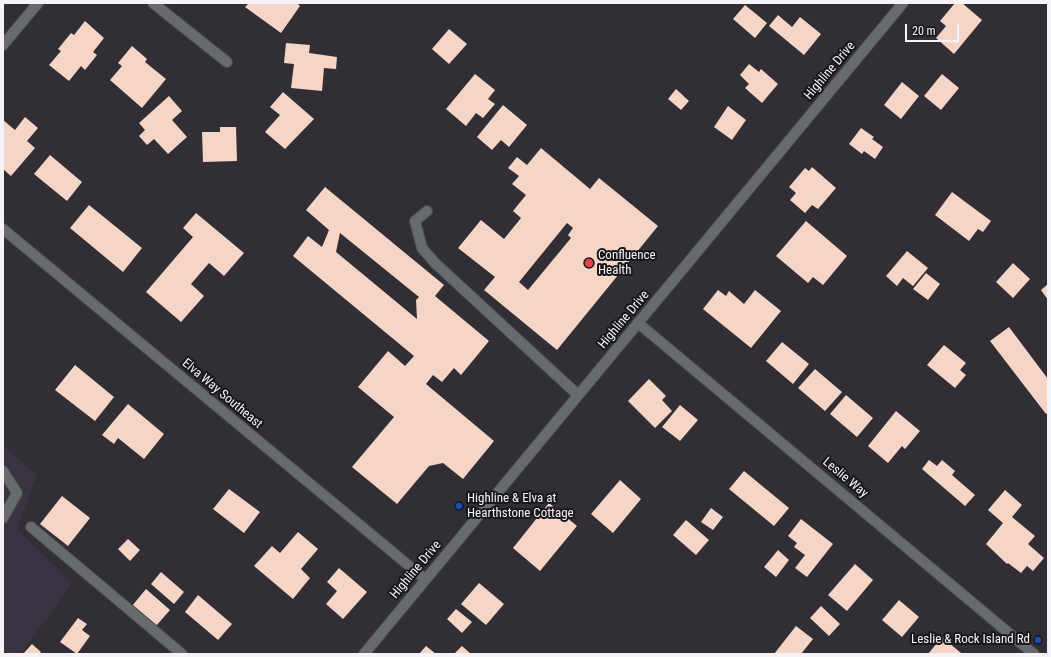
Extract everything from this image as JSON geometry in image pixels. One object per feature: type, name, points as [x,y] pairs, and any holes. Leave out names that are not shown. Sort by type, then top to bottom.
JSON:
[{"type":"street","points":[[3,45],[38,3]]},
{"type":"street","points":[[153,3],[227,62]]},
{"type":"street","name":"Highline Drive","points":[[364,654],[903,3]]},
{"type":"street","points":[[427,211],[415,221],[422,248],[435,263],[578,396]]},
{"type":"street","name":"Elva Way Southeast","points":[[3,229],[425,579]]},
{"type":"street","name":"Leslie Way","points":[[638,323],[1034,654]]},
{"type":"street","points":[[3,471],[17,493],[3,518]]},
{"type":"street","points":[[31,527],[182,654]]},
{"type":"shaded area","points":[[3,445],[37,475],[17,529],[72,583],[21,654],[3,654]]},
{"type":"building","points":[[249,3],[297,3],[300,6],[281,33],[245,7]]},
{"type":"building","points":[[955,3],[962,3],[982,20],[954,54],[936,38],[946,26],[940,21]]},
{"type":"building","points":[[745,5],[767,23],[755,38],[733,19]]},
{"type":"building","points":[[778,15],[792,27],[800,17],[821,34],[804,55],[769,26]]},
{"type":"building","points":[[85,21],[104,38],[93,52],[97,55],[85,70],[81,66],[69,81],[49,65],[61,51],[58,49],[71,33],[74,35]]},
{"type":"building","points":[[449,29],[467,44],[449,64],[432,49]]},
{"type":"building","points":[[286,43],[310,45],[309,53],[337,57],[336,69],[324,68],[322,91],[291,88],[294,64],[284,63]]},
{"type":"building","points":[[132,46],[147,59],[145,62],[166,79],[142,108],[110,80],[122,66],[118,63]]},
{"type":"building","points":[[749,64],[759,72],[761,69],[778,84],[762,103],[745,88],[749,84],[740,75]]},
{"type":"building","points":[[475,74],[495,90],[488,99],[495,104],[483,118],[476,113],[466,126],[446,109]]},
{"type":"building","points":[[942,74],[959,88],[941,110],[924,96]]},
{"type":"building","points":[[902,82],[919,96],[901,119],[884,105]]},
{"type":"building","points":[[676,89],[689,101],[681,110],[668,99]]},
{"type":"building","points":[[283,92],[314,119],[285,149],[265,132],[280,115],[270,107]]},
{"type":"building","points":[[169,96],[182,111],[172,120],[187,137],[168,154],[154,139],[147,145],[139,136],[145,130],[139,123]]},
{"type":"building","points":[[503,105],[527,125],[509,147],[501,140],[492,150],[477,137]]},
{"type":"building","points":[[728,106],[746,120],[732,140],[714,127]]},
{"type":"building","points":[[25,117],[38,128],[27,141],[35,148],[11,176],[3,169],[3,120],[15,130]]},
{"type":"building","points":[[220,127],[236,127],[237,161],[203,162],[202,132],[220,132]]},
{"type":"building","points":[[861,128],[874,137],[872,139],[883,147],[875,159],[864,151],[862,154],[849,144]]},
{"type":"building","name":"Confluence Health","points":[[541,148],[590,189],[599,178],[658,226],[557,350],[484,290],[495,277],[458,248],[481,220],[504,239],[521,218],[513,211],[526,195],[512,184],[519,176],[508,168],[517,157],[527,165]],"holes":[[[567,223],[573,228],[568,235],[571,238],[528,290],[519,282]]]},
{"type":"building","points":[[50,155],[82,182],[67,201],[34,174]]},
{"type":"building","points":[[812,167],[836,188],[818,209],[812,205],[805,213],[790,200],[796,193],[789,187],[805,168],[809,171]]},
{"type":"building","points":[[325,187],[444,285],[435,296],[489,341],[461,375],[454,368],[442,382],[433,375],[426,384],[494,441],[463,479],[443,463],[429,466],[397,504],[352,467],[394,417],[358,387],[388,351],[405,366],[414,356],[293,256],[308,236],[322,247],[329,230],[306,210]],"holes":[[[340,233],[419,297],[416,300],[417,319],[336,252]]]},
{"type":"building","points":[[952,192],[991,221],[983,232],[978,229],[969,241],[935,215]]},
{"type":"building","points":[[89,205],[142,248],[123,272],[70,228]]},
{"type":"building","points":[[196,213],[244,253],[224,276],[209,263],[191,284],[204,296],[181,322],[146,292],[193,237],[183,228]]},
{"type":"building","points":[[806,221],[847,256],[823,285],[813,277],[808,283],[776,256]]},
{"type":"building","points":[[907,251],[928,268],[913,286],[903,278],[897,286],[886,276]]},
{"type":"building","points":[[1013,263],[1030,279],[1013,298],[996,282]]},
{"type":"building","points":[[926,273],[940,284],[928,300],[913,289]]},
{"type":"building","points":[[1048,284],[1048,300],[1041,290]]},
{"type":"building","points":[[718,290],[726,296],[729,291],[744,304],[755,290],[781,311],[751,348],[703,309]]},
{"type":"building","points":[[1009,327],[1048,379],[1048,412],[1046,414],[990,341]]},
{"type":"building","points":[[782,342],[809,364],[793,384],[766,361]]},
{"type":"building","points":[[944,345],[966,363],[960,370],[966,375],[955,388],[927,365]]},
{"type":"building","points":[[75,365],[114,397],[95,421],[55,390]]},
{"type":"building","points":[[815,369],[842,392],[825,411],[798,388]]},
{"type":"building","points":[[649,379],[666,396],[662,400],[672,411],[655,428],[628,401]]},
{"type":"building","points":[[846,395],[873,418],[857,437],[830,414]]},
{"type":"building","points":[[128,404],[164,434],[144,459],[118,438],[114,444],[102,435]]},
{"type":"building","points":[[680,405],[698,420],[680,441],[662,427]]},
{"type":"building","points":[[896,411],[920,431],[905,449],[902,446],[888,463],[868,446]]},
{"type":"building","points":[[929,460],[937,466],[942,460],[955,471],[952,475],[975,495],[965,506],[922,469]]},
{"type":"building","points":[[744,471],[789,508],[774,526],[729,489]]},
{"type":"building","points":[[620,480],[641,499],[613,533],[591,514]]},
{"type":"building","points":[[229,489],[260,512],[244,533],[213,509]]},
{"type":"building","points":[[1005,490],[1022,505],[1012,517],[1035,536],[1028,544],[1044,558],[1033,571],[1027,566],[1021,573],[1008,563],[1007,564],[986,544],[1003,523],[988,510]]},
{"type":"building","points":[[62,496],[90,518],[68,546],[40,524]]},
{"type":"building","points":[[549,503],[577,526],[540,571],[513,548]]},
{"type":"building","points":[[711,508],[723,517],[713,530],[701,522]]},
{"type":"building","points":[[801,519],[833,544],[807,577],[795,568],[805,555],[794,547],[797,543],[788,536]]},
{"type":"building","points":[[686,520],[709,540],[696,555],[673,535]]},
{"type":"building","points":[[298,532],[318,549],[301,569],[310,578],[293,599],[254,566],[272,546],[280,553]]},
{"type":"building","points":[[128,539],[140,550],[130,561],[118,549]]},
{"type":"building","points":[[778,550],[789,560],[776,577],[764,567]]},
{"type":"building","points":[[855,564],[873,580],[847,611],[828,595]]},
{"type":"building","points":[[339,568],[367,592],[343,619],[326,604],[337,591],[327,582]]},
{"type":"building","points":[[161,572],[184,592],[174,604],[151,584]]},
{"type":"building","points":[[479,583],[504,604],[486,625],[461,604]]},
{"type":"building","points":[[146,589],[170,610],[156,626],[132,606]]},
{"type":"building","points":[[198,595],[232,624],[218,640],[185,612]]},
{"type":"building","points":[[899,600],[919,617],[902,637],[882,620]]},
{"type":"building","points":[[821,606],[840,624],[829,636],[810,618]]},
{"type":"building","points":[[456,609],[472,622],[462,633],[447,619]]},
{"type":"building","points":[[78,618],[87,624],[82,630],[90,636],[77,654],[60,642]]},
{"type":"building","points":[[796,626],[813,639],[801,654],[774,654]]},
{"type":"building","points":[[942,637],[961,653],[928,654]]},
{"type":"building","points":[[32,644],[41,652],[39,654],[23,654]]},
{"type":"building","points":[[426,646],[436,654],[419,654]]},
{"type":"building","points":[[462,646],[471,654],[454,654]]},
{"type":"place","name":"Confluence Health","points":[[589,263]]},
{"type":"place","name":"Highline & Elva at Hearthstone Cottage","points":[[459,506]]},
{"type":"place","name":"Leslie & Rock Island Rd","points":[[1038,640]]}]
